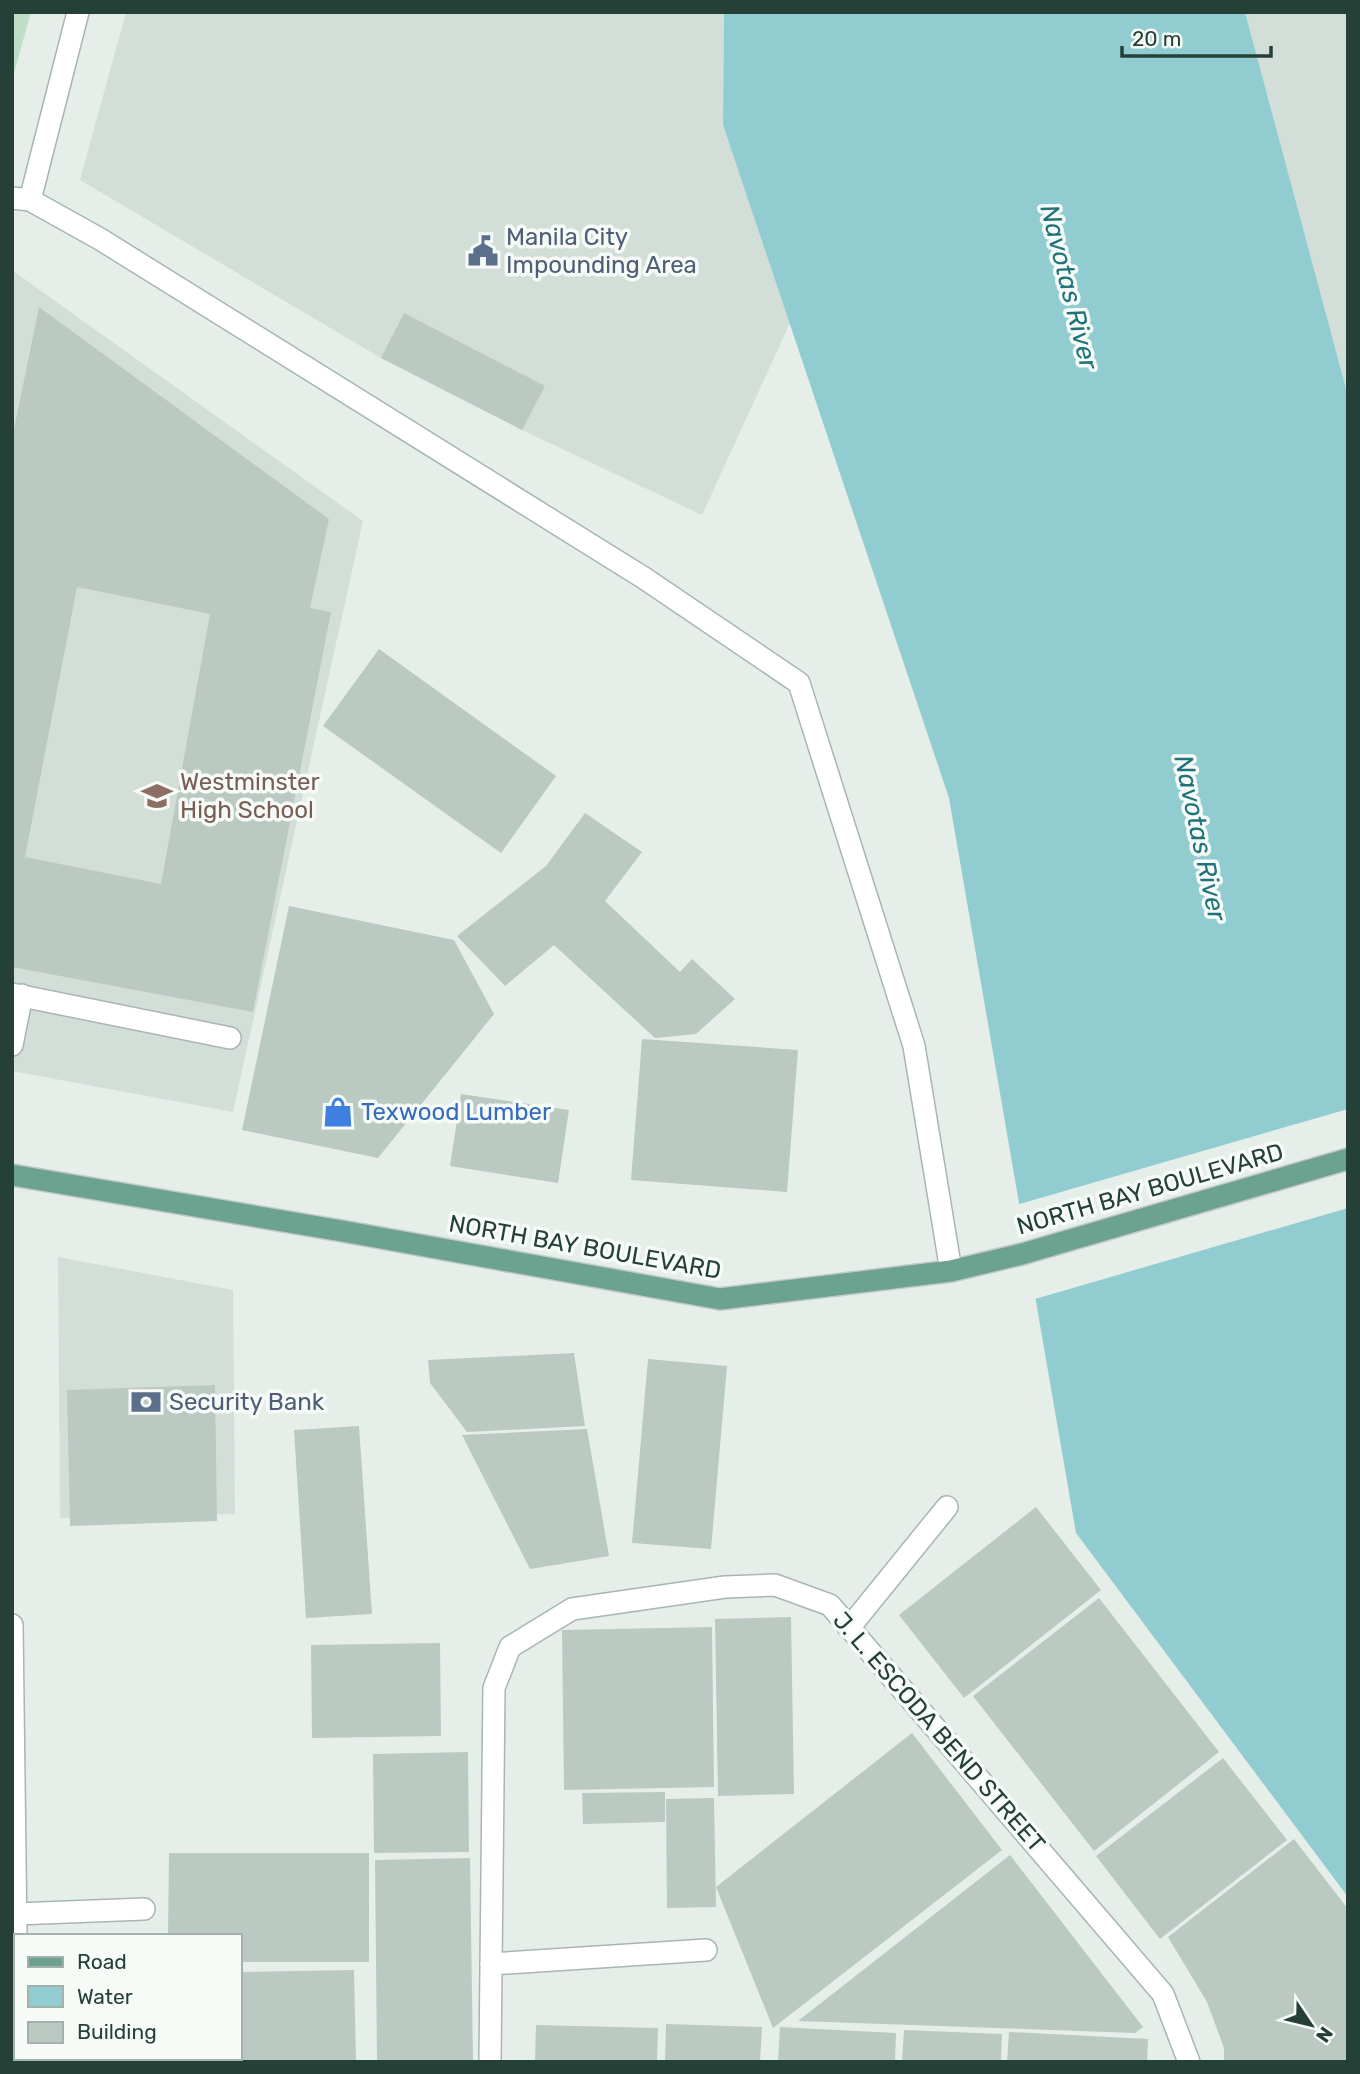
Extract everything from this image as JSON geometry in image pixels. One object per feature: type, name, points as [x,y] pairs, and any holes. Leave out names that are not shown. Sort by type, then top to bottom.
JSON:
[{"type":"main road","name":"NORTH BAY BOULEVARD","points":[[12,1175],[720,1299],[951,1271],[1022,1254],[1348,1159]]},
{"type":"street","points":[[78,12],[21,199],[100,239],[608,556],[799,682],[914,1045],[951,1271]]},
{"type":"street","points":[[12,1045],[17,994],[230,1038]]},
{"type":"street","points":[[849,1628],[947,1507]]},
{"type":"street","name":"J. L. ESCODA BEND STREET","points":[[489,2062],[494,1688],[510,1647],[572,1609],[725,1587],[775,1585],[830,1605],[1163,1994],[1189,2062]]},
{"type":"street","points":[[12,1625],[16,1934]]},
{"type":"street","points":[[16,1914],[144,1909]]},
{"type":"street","points":[[491,1964],[706,1951]]},
{"type":"shaded area","name":"Manila City Impounding Area","points":[[126,12],[724,12],[723,125],[790,323],[702,515],[522,430],[381,358],[80,180]]},
{"type":"shaded area","points":[[1245,12],[1348,12],[1348,396]]},
{"type":"shaded area","name":"Westminster High School","points":[[12,270],[363,521],[233,1112],[12,1071]]},
{"type":"shaded area","name":"Security Bank","points":[[58,1257],[233,1290],[235,1514],[60,1518]]},
{"type":"green space","points":[[12,12],[31,12],[12,80]]},
{"type":"water","name":"Navotas River","points":[[724,12],[1245,12],[1348,396],[1348,1897],[1076,1533],[949,798],[723,125]]},
{"type":"pier","points":[[1348,1109],[1348,1208],[1035,1299],[1028,1275],[1016,1205]]},
{"type":"building","name":"Westminster High School","points":[[39,307],[329,519],[310,608],[331,612],[253,1012],[12,967],[12,439]],"holes":[[[77,587],[210,614],[161,884],[25,857]]]},
{"type":"building","points":[[404,313],[545,386],[522,430],[381,358]]},
{"type":"building","points":[[379,649],[556,776],[501,853],[323,726]]},
{"type":"building","points":[[585,813],[642,852],[605,901],[680,972],[692,959],[735,999],[696,1034],[655,1038],[554,945],[505,986],[457,936],[546,866]]},
{"type":"building","points":[[289,906],[454,940],[494,1014],[378,1158],[242,1130]]},
{"type":"building","points":[[642,1039],[798,1050],[787,1192],[631,1180]]},
{"type":"building","points":[[461,1094],[569,1110],[558,1183],[450,1166]]},
{"type":"building","points":[[574,1353],[585,1426],[467,1432],[430,1383],[428,1360]]},
{"type":"building","points":[[648,1359],[727,1366],[711,1549],[632,1543]]},
{"type":"building","points":[[215,1385],[217,1521],[70,1526],[67,1390]]},
{"type":"building","points":[[359,1426],[372,1614],[306,1618],[294,1430]]},
{"type":"building","points":[[587,1429],[609,1556],[530,1569],[462,1435]]},
{"type":"building","points":[[1036,1507],[1101,1590],[964,1698],[899,1615]]},
{"type":"building","points":[[1099,1598],[1219,1752],[1094,1851],[973,1696]]},
{"type":"building","points":[[791,1617],[794,1794],[718,1796],[715,1619]]},
{"type":"building","points":[[712,1627],[714,1787],[564,1790],[562,1630]]},
{"type":"building","points":[[440,1643],[441,1736],[312,1738],[311,1645]]},
{"type":"building","points":[[912,1733],[1002,1850],[773,2028],[716,1887]]},
{"type":"building","points":[[468,1752],[469,1852],[374,1853],[373,1754]]},
{"type":"building","points":[[1223,1758],[1287,1840],[1160,1939],[1096,1856]]},
{"type":"building","points":[[665,1792],[665,1822],[583,1824],[582,1793]]},
{"type":"building","points":[[714,1798],[716,1907],[667,1908],[666,1799]]},
{"type":"building","points":[[1294,1839],[1348,1909],[1348,2058],[1342,2062],[1224,2062],[1224,2048],[1207,2002],[1168,1937]]},
{"type":"building","points":[[169,1853],[369,1853],[369,1962],[242,1962],[242,1934],[168,1934]]},
{"type":"building","points":[[1010,1855],[1143,2027],[1135,2033],[798,2021]]},
{"type":"building","points":[[470,1858],[473,2062],[377,2062],[375,1860]]},
{"type":"building","points":[[354,1970],[356,2062],[116,2062],[242,2060],[242,1972]]},
{"type":"building","points":[[666,2024],[762,2027],[760,2062],[665,2062]]},
{"type":"building","points":[[536,2025],[658,2028],[657,2062],[535,2062]]},
{"type":"building","points":[[780,2027],[896,2033],[895,2062],[778,2062]]},
{"type":"building","points":[[904,2030],[1002,2034],[1001,2062],[902,2062]]},
{"type":"building","points":[[1009,2032],[1148,2039],[1147,2062],[1007,2062]]},
{"type":"place","name":"Manila City Impounding Area","points":[[483,251]]},
{"type":"place","name":"Westminster High School","points":[[157,796]]},
{"type":"place","name":"Texwood Lumber","points":[[338,1112]]},
{"type":"place","name":"Security Bank","points":[[146,1402]]}]
